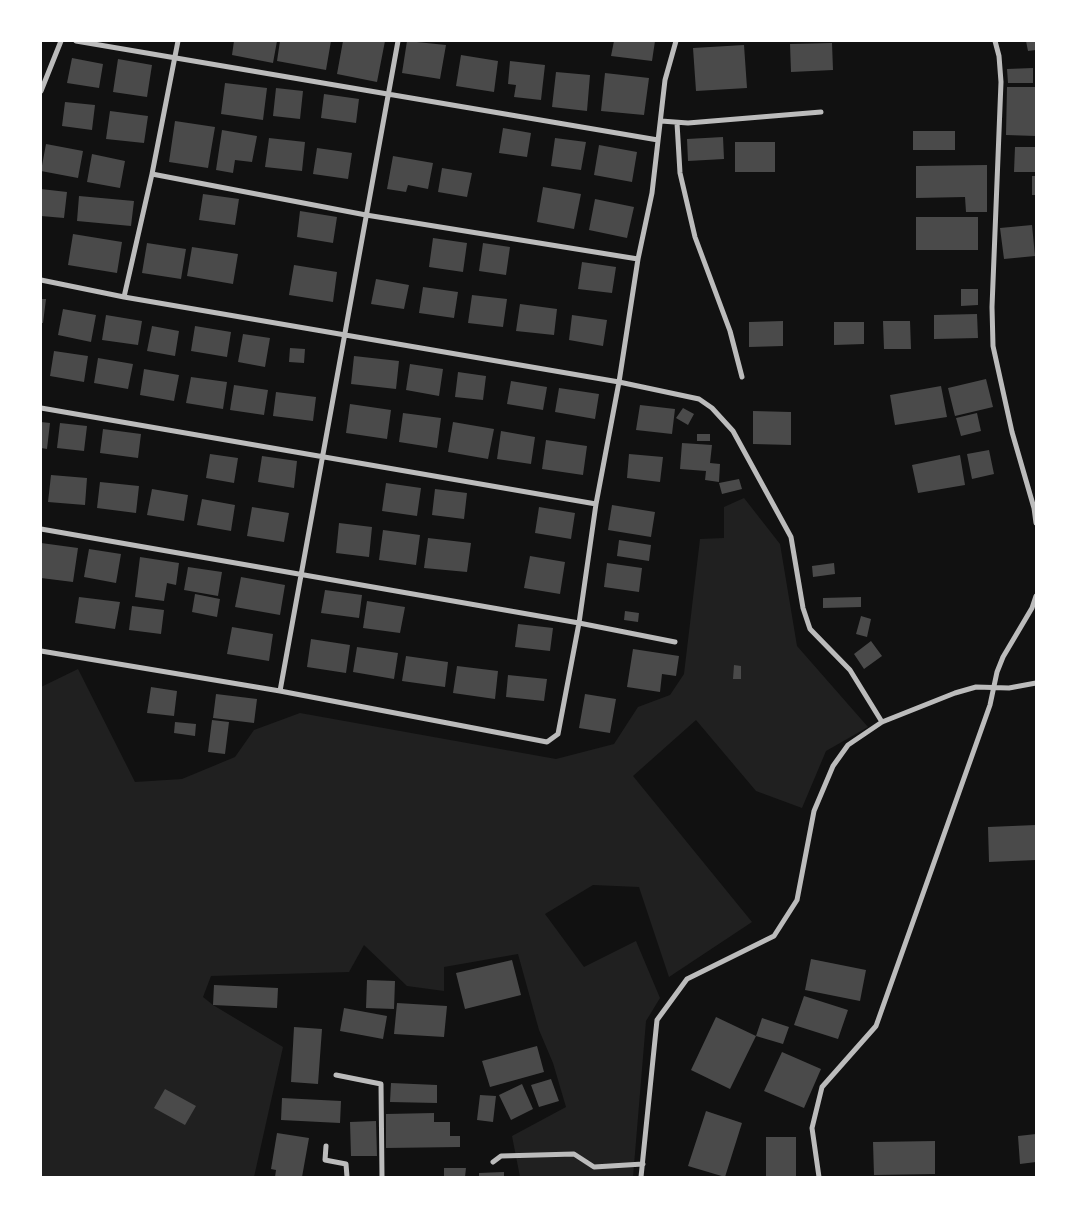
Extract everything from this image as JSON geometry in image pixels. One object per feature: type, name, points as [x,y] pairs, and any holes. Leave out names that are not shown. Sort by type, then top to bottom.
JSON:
[{"type":"street","points":[[41,91],[61,41]]},
{"type":"street","points":[[76,41],[389,96],[658,140]]},
{"type":"street","points":[[124,297],[152,174],[178,41]]},
{"type":"street","points":[[280,691],[346,336],[398,41]]},
{"type":"street","points":[[41,651],[280,691],[548,742],[558,734],[580,623],[596,504],[619,382],[638,259],[652,194],[665,80],[676,41]]},
{"type":"street","points":[[995,41],[999,56],[1001,82],[992,307],[993,346],[1012,432],[1034,508],[1036,523]]},
{"type":"street","points":[[661,121],[677,123],[821,112]]},
{"type":"street","points":[[677,123],[680,173],[695,237],[730,330],[742,378]]},
{"type":"street","points":[[152,174],[366,215],[638,259]]},
{"type":"street","points":[[41,280],[124,297],[619,382],[698,399],[712,408],[733,431],[791,536],[803,608],[810,629],[850,670],[882,722]]},
{"type":"street","points":[[41,408],[596,504]]},
{"type":"street","points":[[41,529],[301,576],[580,623],[675,642]]},
{"type":"street","points":[[819,1177],[812,1128],[822,1088],[876,1026],[990,705],[1003,656],[1032,608],[1036,596]]},
{"type":"street","points":[[641,1177],[657,1020],[687,979],[774,936],[798,900],[814,811],[833,766],[848,745],[882,722],[955,692],[976,687],[994,686],[1009,688],[1036,683]]},
{"type":"street","points":[[336,1075],[381,1084],[382,1177]]},
{"type":"street","points":[[326,1146],[325,1160],[346,1164],[347,1177]]},
{"type":"street","points":[[493,1162],[501,1156],[574,1154],[594,1167],[642,1164]]},
{"type":"shaded area","points":[[744,498],[780,544],[797,646],[868,727],[826,751],[802,808],[756,791],[696,720],[633,776],[752,922],[669,977],[639,887],[593,885],[545,914],[584,967],[636,941],[660,998],[646,1021],[633,1177],[520,1177],[512,1136],[566,1107],[553,1063],[539,1030],[518,954],[444,967],[444,991],[407,986],[364,945],[349,972],[211,976],[203,997],[283,1047],[254,1177],[41,1177],[41,687],[78,669],[135,782],[182,779],[235,757],[254,730],[300,713],[556,759],[614,744],[638,707],[670,695],[684,674],[700,539],[724,538],[724,507]]},
{"type":"building","points":[[234,41],[277,41],[273,63],[232,55]]},
{"type":"building","points":[[280,41],[331,41],[326,70],[277,61]]},
{"type":"building","points":[[343,41],[385,41],[377,82],[337,74]]},
{"type":"building","points":[[407,41],[446,45],[440,79],[402,73]]},
{"type":"building","points":[[614,41],[655,41],[652,61],[611,56]]},
{"type":"building","points":[[1026,41],[1036,41],[1036,50],[1028,51]]},
{"type":"building","points":[[832,43],[833,70],[791,72],[790,44]]},
{"type":"building","points":[[744,45],[747,88],[696,91],[693,48]]},
{"type":"building","points":[[461,55],[498,61],[494,92],[456,86]]},
{"type":"building","points":[[72,58],[103,64],[99,88],[67,83]]},
{"type":"building","points":[[118,59],[152,65],[147,97],[113,92]]},
{"type":"building","points":[[510,61],[545,65],[541,100],[514,97],[516,85],[508,84]]},
{"type":"building","points":[[1033,68],[1033,83],[1008,83],[1007,69]]},
{"type":"building","points":[[556,72],[590,75],[587,111],[552,107]]},
{"type":"building","points":[[605,73],[649,78],[644,115],[601,111]]},
{"type":"building","points":[[225,83],[267,88],[263,120],[221,114]]},
{"type":"building","points":[[1007,87],[1035,87],[1036,136],[1006,135]]},
{"type":"building","points":[[276,88],[303,91],[300,119],[273,116]]},
{"type":"building","points":[[324,94],[359,99],[356,123],[321,118]]},
{"type":"building","points":[[65,102],[95,105],[92,130],[62,126]]},
{"type":"building","points":[[110,111],[148,116],[144,143],[106,139]]},
{"type":"building","points":[[175,121],[215,127],[208,168],[169,162]]},
{"type":"building","points":[[503,128],[531,133],[527,157],[499,153]]},
{"type":"building","points":[[222,130],[257,136],[252,162],[235,160],[233,173],[216,170]]},
{"type":"building","points":[[913,131],[955,131],[955,150],[913,150]]},
{"type":"building","points":[[723,137],[724,159],[688,161],[687,139]]},
{"type":"building","points":[[269,138],[305,142],[302,171],[265,167]]},
{"type":"building","points":[[555,138],[586,142],[581,170],[551,166]]},
{"type":"building","points":[[735,142],[775,142],[775,172],[735,172]]},
{"type":"building","points":[[46,144],[83,151],[78,178],[41,171]]},
{"type":"building","points":[[599,145],[637,152],[632,182],[594,175]]},
{"type":"building","points":[[1015,147],[1036,147],[1036,172],[1014,172]]},
{"type":"building","points":[[317,148],[352,153],[348,179],[313,174]]},
{"type":"building","points":[[92,154],[125,161],[120,188],[87,182]]},
{"type":"building","points":[[393,156],[433,163],[428,189],[408,185],[406,192],[387,189]]},
{"type":"building","points":[[987,165],[987,212],[966,212],[965,197],[916,198],[916,166]]},
{"type":"building","points":[[442,168],[472,173],[467,197],[438,192]]},
{"type":"building","points":[[1032,176],[1036,176],[1036,195],[1032,195]]},
{"type":"building","points":[[543,187],[581,194],[574,229],[537,222]]},
{"type":"building","points":[[41,189],[67,192],[64,218],[41,216]]},
{"type":"building","points":[[203,194],[239,199],[235,225],[199,220]]},
{"type":"building","points":[[79,196],[134,201],[131,226],[77,221]]},
{"type":"building","points":[[595,199],[634,207],[627,238],[589,230]]},
{"type":"building","points":[[300,211],[337,217],[333,243],[297,237]]},
{"type":"building","points":[[916,217],[978,217],[978,250],[916,250]]},
{"type":"building","points":[[1032,225],[1035,256],[1004,259],[1000,228]]},
{"type":"building","points":[[73,234],[122,242],[117,273],[68,265]]},
{"type":"building","points":[[433,238],[467,243],[463,272],[429,267]]},
{"type":"building","points":[[147,243],[186,249],[181,279],[142,273]]},
{"type":"building","points":[[483,243],[510,247],[506,275],[479,271]]},
{"type":"building","points":[[192,247],[238,254],[233,284],[187,276]]},
{"type":"building","points":[[582,262],[616,267],[612,293],[578,289]]},
{"type":"building","points":[[294,265],[337,272],[333,302],[289,295]]},
{"type":"building","points":[[376,279],[409,285],[404,309],[371,304]]},
{"type":"building","points":[[423,287],[458,292],[454,318],[419,313]]},
{"type":"building","points":[[961,289],[978,289],[978,305],[961,306]]},
{"type":"building","points":[[472,295],[507,299],[503,327],[468,323]]},
{"type":"building","points":[[41,299],[46,299],[43,323],[41,323]]},
{"type":"building","points":[[520,304],[557,309],[554,335],[516,331]]},
{"type":"building","points":[[63,309],[96,315],[91,342],[58,335]]},
{"type":"building","points":[[977,314],[978,338],[934,339],[934,315]]},
{"type":"building","points":[[106,315],[142,321],[138,345],[102,340]]},
{"type":"building","points":[[572,315],[607,320],[603,346],[569,340]]},
{"type":"building","points":[[783,321],[783,346],[749,347],[749,322]]},
{"type":"building","points":[[883,321],[910,321],[911,349],[884,349]]},
{"type":"building","points":[[834,322],[864,322],[864,344],[834,345]]},
{"type":"building","points":[[152,326],[179,331],[175,356],[147,351]]},
{"type":"building","points":[[195,326],[231,332],[227,357],[191,351]]},
{"type":"building","points":[[243,334],[270,338],[265,367],[238,362]]},
{"type":"building","points":[[290,348],[305,349],[304,363],[289,362]]},
{"type":"building","points":[[54,351],[88,356],[84,382],[50,376]]},
{"type":"building","points":[[354,356],[399,361],[396,389],[351,384]]},
{"type":"building","points":[[98,358],[133,364],[128,389],[94,383]]},
{"type":"building","points":[[410,364],[443,369],[439,396],[406,390]]},
{"type":"building","points":[[144,369],[179,375],[174,401],[140,395]]},
{"type":"building","points":[[458,372],[486,376],[483,400],[455,397]]},
{"type":"building","points":[[191,377],[227,382],[223,409],[186,403]]},
{"type":"building","points":[[986,379],[993,407],[955,416],[948,388]]},
{"type":"building","points":[[511,381],[547,387],[543,410],[507,404]]},
{"type":"building","points":[[234,385],[268,390],[264,415],[230,410]]},
{"type":"building","points":[[941,386],[947,417],[895,425],[890,395]]},
{"type":"building","points":[[559,388],[599,394],[595,419],[555,412]]},
{"type":"building","points":[[276,392],[316,397],[313,421],[273,416]]},
{"type":"building","points":[[350,404],[391,410],[387,439],[346,433]]},
{"type":"building","points":[[640,405],[675,409],[672,434],[636,430]]},
{"type":"building","points":[[683,408],[694,414],[688,425],[676,418]]},
{"type":"building","points":[[753,411],[791,412],[791,445],[753,444]]},
{"type":"building","points":[[403,413],[441,418],[437,448],[399,442]]},
{"type":"building","points":[[977,413],[981,431],[961,436],[956,418]]},
{"type":"building","points":[[41,422],[50,423],[47,449],[41,448]]},
{"type":"building","points":[[453,422],[494,429],[488,459],[448,452]]},
{"type":"building","points":[[60,423],[87,426],[84,451],[57,448]]},
{"type":"building","points":[[103,429],[141,434],[138,458],[100,453]]},
{"type":"building","points":[[501,431],[535,437],[531,464],[497,459]]},
{"type":"building","points":[[697,434],[710,434],[710,441],[697,441]]},
{"type":"building","points":[[546,440],[587,446],[583,475],[542,469]]},
{"type":"building","points":[[682,443],[712,445],[710,463],[720,464],[719,482],[705,480],[706,471],[680,469]]},
{"type":"building","points":[[989,450],[994,474],[972,479],[967,454]]},
{"type":"building","points":[[210,454],[238,458],[234,483],[206,478]]},
{"type":"building","points":[[629,454],[663,457],[660,482],[627,478]]},
{"type":"building","points":[[960,455],[965,485],[918,493],[912,465]]},
{"type":"building","points":[[262,456],[297,461],[294,488],[258,482]]},
{"type":"building","points":[[51,475],[87,478],[85,505],[48,502]]},
{"type":"building","points":[[739,479],[742,489],[722,494],[719,483]]},
{"type":"building","points":[[100,482],[139,486],[136,513],[97,508]]},
{"type":"building","points":[[386,483],[421,488],[417,516],[382,511]]},
{"type":"building","points":[[152,489],[188,495],[184,521],[147,515]]},
{"type":"building","points":[[435,489],[467,493],[464,519],[432,515]]},
{"type":"building","points":[[202,499],[235,505],[231,531],[197,525]]},
{"type":"building","points":[[612,505],[655,512],[651,537],[608,530]]},
{"type":"building","points":[[252,507],[289,513],[284,542],[247,536]]},
{"type":"building","points":[[539,507],[575,513],[571,539],[535,533]]},
{"type":"building","points":[[339,523],[372,527],[369,557],[336,553]]},
{"type":"building","points":[[383,530],[420,535],[416,565],[379,560]]},
{"type":"building","points":[[428,538],[471,543],[467,572],[424,568]]},
{"type":"building","points":[[619,540],[651,545],[649,561],[617,556]]},
{"type":"building","points":[[41,543],[78,548],[73,582],[41,578]]},
{"type":"building","points":[[89,549],[121,554],[116,583],[84,577]]},
{"type":"building","points":[[530,556],[565,562],[560,594],[524,588]]},
{"type":"building","points":[[140,557],[179,563],[176,585],[167,583],[164,601],[135,597]]},
{"type":"building","points":[[607,563],[642,568],[639,592],[604,587]]},
{"type":"building","points":[[834,563],[835,574],[813,577],[812,566]]},
{"type":"building","points":[[188,567],[222,572],[218,596],[184,590]]},
{"type":"building","points":[[241,577],[285,585],[280,615],[235,607]]},
{"type":"building","points":[[325,590],[362,595],[359,618],[321,613]]},
{"type":"building","points":[[195,594],[220,599],[217,617],[192,612]]},
{"type":"building","points":[[79,597],[120,602],[115,629],[75,623]]},
{"type":"building","points":[[861,597],[861,607],[823,608],[823,598]]},
{"type":"building","points":[[367,601],[405,607],[400,633],[363,628]]},
{"type":"building","points":[[132,606],[164,610],[161,634],[129,630]]},
{"type":"building","points":[[625,611],[639,613],[638,622],[624,620]]},
{"type":"building","points":[[861,616],[871,619],[867,637],[856,634]]},
{"type":"building","points":[[518,624],[553,628],[550,651],[515,647]]},
{"type":"building","points":[[232,627],[273,634],[269,661],[227,654]]},
{"type":"building","points":[[311,639],[350,645],[346,673],[307,667]]},
{"type":"building","points":[[871,641],[882,656],[864,669],[854,654]]},
{"type":"building","points":[[357,647],[398,653],[394,679],[353,672]]},
{"type":"building","points":[[633,649],[679,656],[676,676],[662,674],[660,692],[627,687]]},
{"type":"building","points":[[406,656],[448,662],[445,687],[402,681]]},
{"type":"building","points":[[734,665],[741,666],[741,679],[733,679]]},
{"type":"building","points":[[457,666],[498,671],[495,699],[453,693]]},
{"type":"building","points":[[508,675],[547,679],[544,701],[506,697]]},
{"type":"building","points":[[151,687],[177,691],[174,716],[147,713]]},
{"type":"building","points":[[216,694],[257,699],[254,723],[213,718]]},
{"type":"building","points":[[585,694],[616,699],[610,733],[579,728]]},
{"type":"building","points":[[212,720],[229,722],[225,754],[208,752]]},
{"type":"building","points":[[175,722],[196,724],[195,736],[174,733]]},
{"type":"building","points":[[1036,825],[1036,860],[989,862],[988,827]]},
{"type":"building","points":[[811,959],[866,970],[860,1001],[805,990]]},
{"type":"building","points":[[512,960],[521,995],[465,1009],[456,973]]},
{"type":"building","points":[[367,980],[395,981],[394,1009],[366,1008]]},
{"type":"building","points":[[214,985],[278,988],[277,1008],[213,1005]]},
{"type":"building","points":[[804,996],[848,1010],[838,1039],[794,1025]]},
{"type":"building","points":[[397,1003],[447,1006],[444,1037],[394,1034]]},
{"type":"building","points":[[344,1008],[387,1016],[383,1039],[340,1031]]},
{"type":"building","points":[[716,1017],[756,1036],[730,1089],[691,1070]]},
{"type":"building","points":[[762,1018],[789,1027],[783,1044],[756,1036]]},
{"type":"building","points":[[294,1027],[322,1029],[318,1084],[291,1082]]},
{"type":"building","points":[[537,1046],[544,1072],[490,1087],[482,1061]]},
{"type":"building","points":[[782,1052],[821,1069],[804,1108],[764,1091]]},
{"type":"building","points":[[551,1079],[559,1101],[539,1107],[531,1085]]},
{"type":"building","points":[[391,1083],[437,1085],[437,1103],[390,1102]]},
{"type":"building","points":[[522,1084],[533,1109],[511,1120],[499,1095]]},
{"type":"building","points":[[165,1089],[196,1106],[185,1125],[154,1108]]},
{"type":"building","points":[[480,1095],[496,1096],[493,1122],[477,1120]]},
{"type":"building","points":[[282,1098],[341,1101],[340,1123],[281,1120]]},
{"type":"building","points":[[706,1111],[742,1123],[725,1177],[688,1166]]},
{"type":"building","points":[[434,1113],[434,1122],[450,1122],[450,1136],[460,1136],[460,1147],[386,1148],[386,1114]]},
{"type":"building","points":[[376,1121],[377,1156],[351,1156],[350,1122]]},
{"type":"building","points":[[277,1133],[309,1138],[302,1177],[275,1177],[276,1170],[271,1169]]},
{"type":"building","points":[[1036,1134],[1036,1162],[1020,1164],[1018,1136]]},
{"type":"building","points":[[766,1137],[796,1137],[796,1177],[766,1177]]},
{"type":"building","points":[[935,1141],[935,1174],[874,1175],[873,1142]]},
{"type":"building","points":[[444,1168],[466,1168],[465,1177],[444,1177]]},
{"type":"building","points":[[504,1172],[504,1177],[479,1177],[479,1173]]}]
